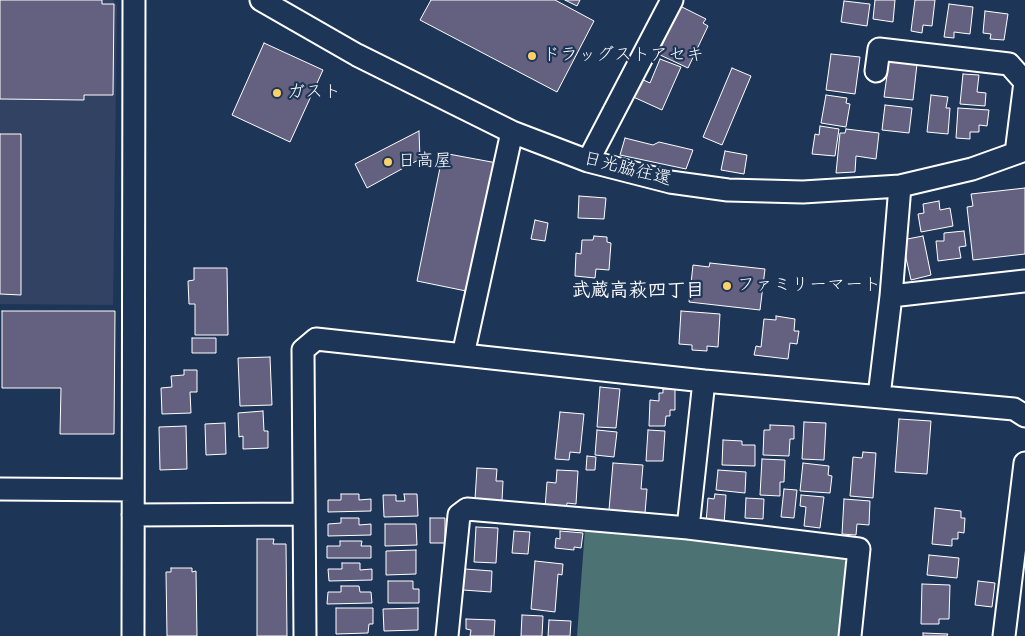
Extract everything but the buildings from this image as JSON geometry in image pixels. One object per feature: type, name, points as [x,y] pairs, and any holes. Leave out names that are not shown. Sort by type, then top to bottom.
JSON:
[{"type":"street","points":[[133,636],[134,0]]},
{"type":"street","name":"日光脇往還","points":[[262,0],[357,55],[512,132],[588,161],[670,182],[728,190],[804,192],[900,186],[972,168],[1020,152]]},
{"type":"street","points":[[588,161],[672,0]]},
{"type":"street","points":[[876,71],[879,49],[1009,64],[1025,82],[1020,152]]},
{"type":"street","points":[[463,355],[512,132]]},
{"type":"street","points":[[879,396],[891,296],[900,186]]},
{"type":"street","points":[[891,296],[1025,281]]},
{"type":"street","points":[[305,636],[303,350],[316,339],[704,381],[1014,409],[1025,416]]},
{"type":"street","points":[[688,528],[704,381]]},
{"type":"street","points":[[1004,636],[1025,463]]},
{"type":"street","points":[[0,489],[133,490]]},
{"type":"street","points":[[447,636],[460,515],[467,509],[688,528],[859,549],[850,636]]},
{"type":"street","points":[[133,515],[304,514]]},
{"type":"shaded area","points":[[0,0],[113,0],[117,5],[113,305],[0,304]]},
{"type":"green space","points":[[585,529],[842,555],[848,560],[842,636],[577,636]]},
{"type":"place","name":"ドラッグストアセキ","points":[[532,56]]},
{"type":"place","name":"ガスト","points":[[277,93]]},
{"type":"place","name":"日高屋","points":[[388,162]]},
{"type":"place","name":"ファミリーマート","points":[[727,286]]},
{"type":"district","name":"武蔵高萩四丁目","points":[[638,292]]}]
